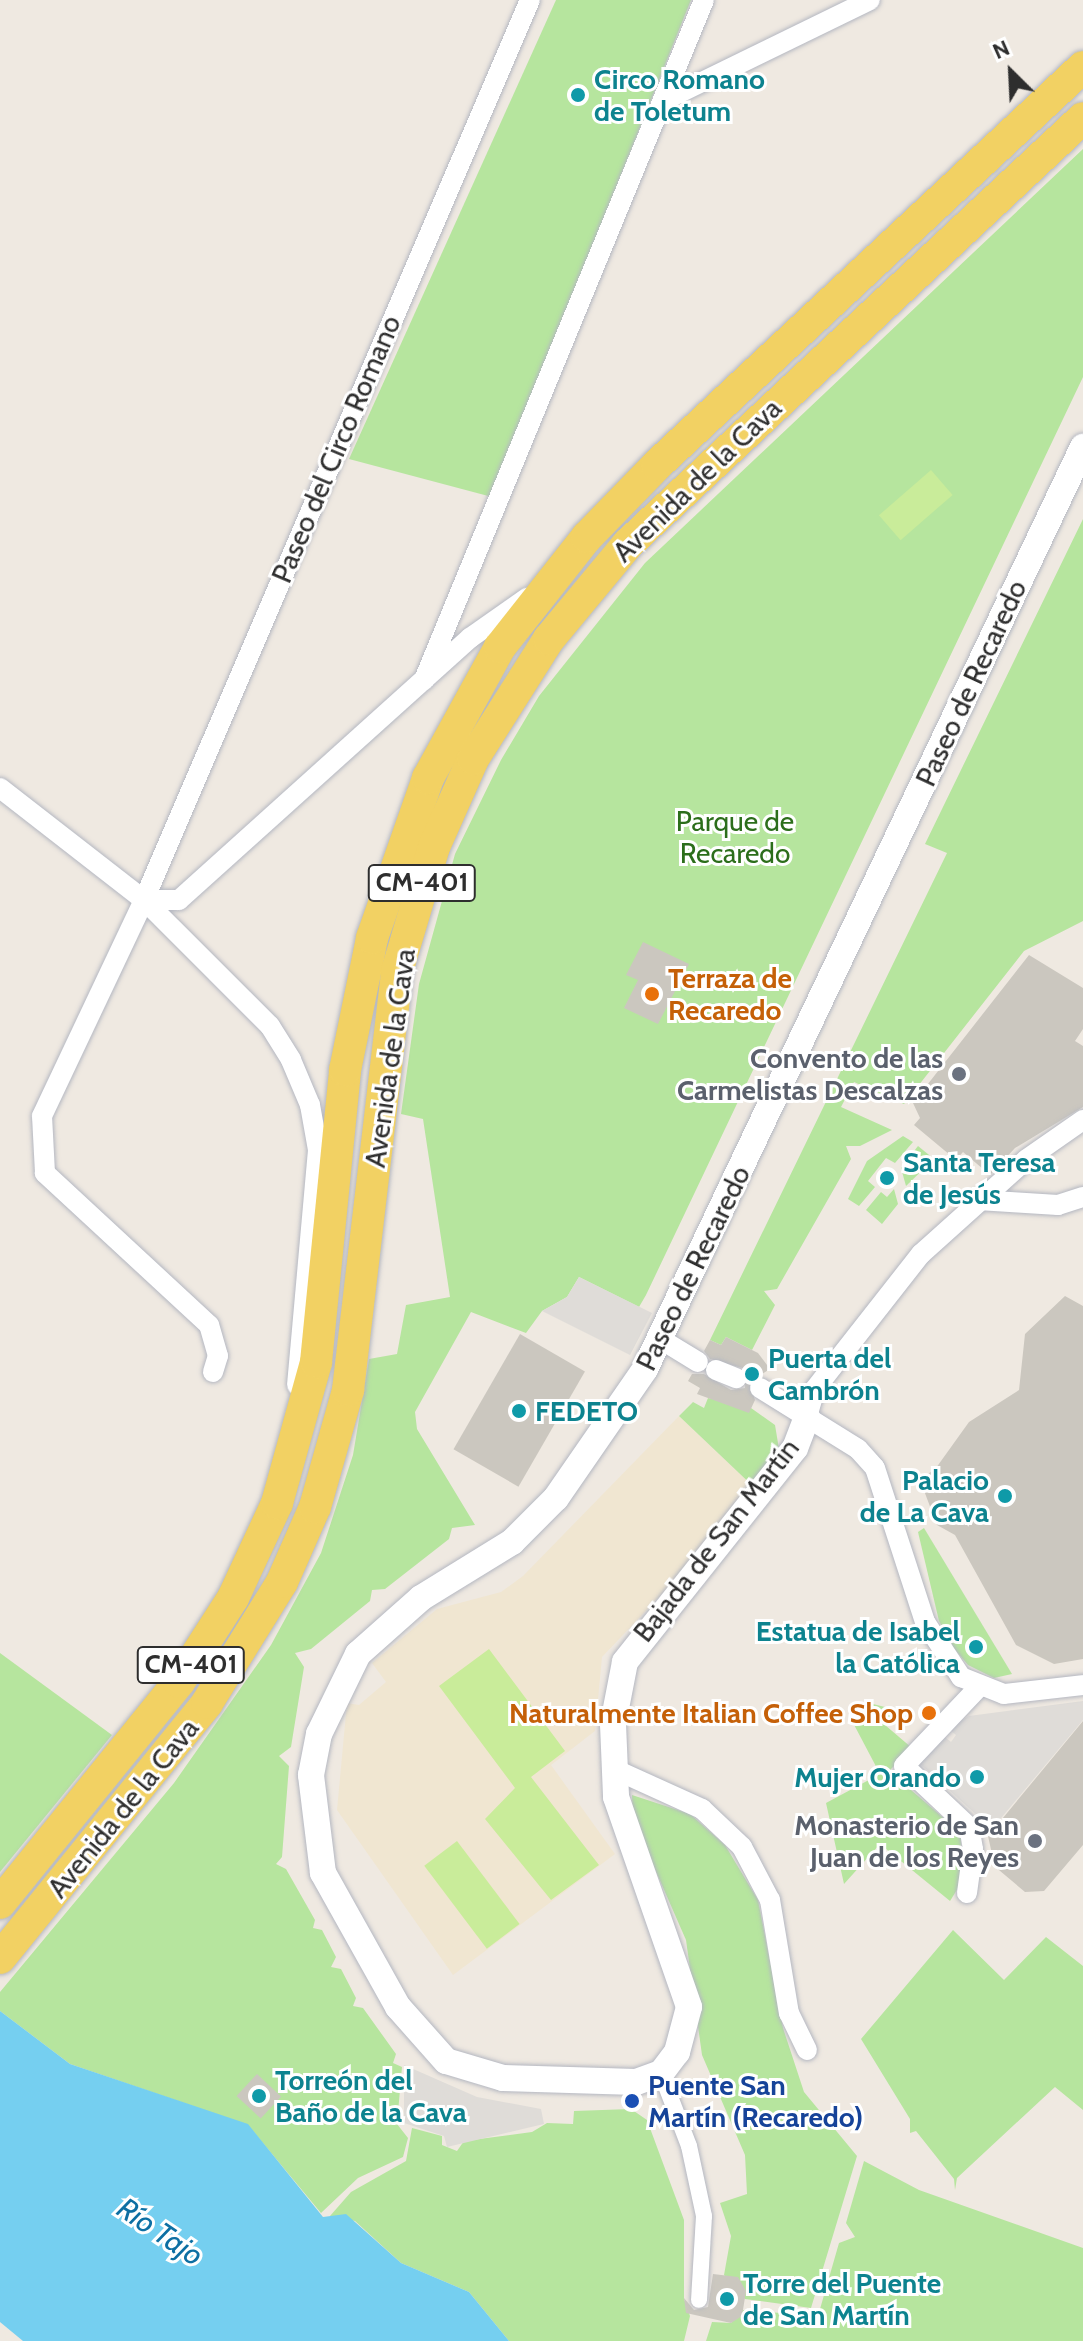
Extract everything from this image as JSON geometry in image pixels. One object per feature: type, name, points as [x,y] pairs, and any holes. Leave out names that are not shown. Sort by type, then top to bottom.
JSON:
[{"type":"main road","name":"Avenida de la Cava","points":[[0,1903],[78,1809],[206,1643],[277,1503],[316,1362],[345,1070],[386,887],[453,730],[500,647],[546,585],[657,465],[1083,67]]},
{"type":"main road","name":"Avenida de la Cava","points":[[0,1958],[105,1831],[235,1663],[282,1582],[315,1507],[348,1390],[397,971],[434,847],[473,759],[549,639],[628,544],[1083,118]]},
{"type":"street","name":"Paseo del Circo Romano","points":[[213,1372],[218,1356],[209,1325],[55,1187],[40,1152],[42,1116],[144,900],[530,0]]},
{"type":"street","points":[[424,680],[704,0]]},
{"type":"street","points":[[663,101],[870,0]]},
{"type":"street","name":"Paseo de Recaredo","points":[[661,2073],[636,2082],[576,2084],[503,2078],[446,2061],[418,2036],[339,1910],[323,1873],[311,1775],[319,1734],[358,1654],[421,1598],[512,1542],[556,1498],[662,1340],[1083,447]]},
{"type":"street","points":[[144,900],[179,900],[424,680],[546,585]]},
{"type":"street","name":"Avenida de la Cava","points":[[0,788],[144,900],[270,1026],[310,1105],[318,1150],[305,1322],[277,1503]]},
{"type":"street","points":[[0,801],[28,811]]},
{"type":"street","points":[[807,1417],[815,1389],[921,1254],[978,1200],[1083,1120]]},
{"type":"street","points":[[978,1200],[1058,1205],[1083,1197]]},
{"type":"street","points":[[662,1340],[717,1370]]},
{"type":"street","points":[[760,1388],[858,1449],[875,1468],[925,1622],[941,1654],[979,1687],[1004,1694],[1083,1685]]},
{"type":"street","name":"Bajada de San Martín","points":[[661,2073],[687,2031],[689,2007],[616,1797],[613,1724],[635,1642],[795,1448],[807,1417]]},
{"type":"street","points":[[967,1893],[973,1849],[969,1827],[904,1766],[979,1687]]},
{"type":"street","points":[[614,1769],[702,1809],[742,1847],[770,1900],[789,2013],[807,2050]]},
{"type":"street","points":[[661,2073],[689,2146],[704,2216],[699,2300]]},
{"type":"shaded area","points":[[579,1277],[652,1313],[630,1355],[542,1311],[567,1297]]},
{"type":"shaded area","points":[[679,1416],[759,1492],[602,1657],[595,1731],[551,1765],[615,1854],[453,1975],[337,1810],[347,1703],[359,1705],[386,1682],[372,1663],[437,1609],[501,1592],[523,1576]]},
{"type":"shaded area","points":[[1083,1701],[1083,1720],[992,1829],[916,1760],[941,1734],[951,1742],[956,1735],[948,1728],[969,1716]]},
{"type":"shaded area","points":[[404,2065],[477,2097],[541,2109],[544,2124],[447,2147],[444,2136],[404,2123]]},
{"type":"green space","points":[[556,0],[691,0],[492,497],[349,459]]},
{"type":"green space","name":"Parque de Recaredo","points":[[1083,149],[1083,377],[646,1295],[639,1307],[579,1277],[567,1297],[542,1311],[526,1333],[471,1312],[415,1412],[417,1429],[475,1525],[452,1528],[449,1539],[385,1589],[372,1590],[370,1601],[311,1649],[295,1653],[304,1667],[291,1747],[279,1756],[289,1766],[282,1857],[276,1864],[286,1869],[315,1920],[313,1928],[322,1930],[336,1957],[331,1967],[341,1969],[356,1998],[353,2006],[363,2008],[396,2054],[393,2063],[402,2067],[397,2124],[408,2138],[403,2157],[358,2178],[321,2213],[248,2125],[70,2064],[0,2011],[0,1992],[174,1783],[271,1645],[321,1553],[353,1455],[369,1359],[397,1354],[406,1305],[450,1297],[423,1119],[401,1114],[419,984],[455,854],[501,760],[539,696],[645,563]]},
{"type":"green space","points":[[931,470],[953,495],[901,540],[879,515]]},
{"type":"green space","points":[[1083,519],[1083,921],[1024,951],[904,1104],[854,1082],[841,1107],[892,1130],[860,1146],[846,1146],[851,1159],[777,1289],[764,1291],[775,1305],[752,1350],[726,1337],[721,1345],[710,1340],[947,853],[925,844]]},
{"type":"green space","points":[[903,1136],[913,1142],[895,1163],[886,1158],[868,1181],[875,1187],[859,1206],[848,1199],[867,1161]]},
{"type":"green space","points":[[918,1146],[934,1159],[906,1186],[901,1168]]},
{"type":"green space","points":[[894,1189],[898,1204],[882,1224],[866,1210],[881,1192],[887,1197]]},
{"type":"green space","points":[[708,1398],[751,1408],[775,1425],[779,1449],[759,1492],[679,1416],[693,1402],[704,1408]]},
{"type":"green space","points":[[924,1528],[1012,1674],[994,1678],[968,1665],[952,1646],[939,1621],[918,1532]]},
{"type":"green space","points":[[489,1649],[565,1751],[531,1777],[599,1865],[551,1900],[485,1819],[515,1788],[439,1686]]},
{"type":"green space","points":[[0,1653],[112,1735],[0,1872]]},
{"type":"green space","points":[[869,1703],[897,1710],[885,1725],[912,1748],[889,1771],[961,1833],[960,1885],[950,1901],[880,1844],[844,1884],[826,1803],[880,1774],[851,1719]]},
{"type":"green space","points":[[632,1795],[690,1814],[725,1845],[758,1900],[783,2028],[804,2092],[857,2156],[811,2308],[745,2299],[724,2275],[731,2236],[720,2203],[747,2194],[745,2155],[702,2055],[686,1940],[633,1819]]},
{"type":"green space","points":[[457,1841],[520,1924],[487,1949],[424,1866]]},
{"type":"green space","points":[[953,1930],[1004,1980],[1046,1937],[1083,1966],[1083,2110],[1055,2087],[957,2178],[955,2190],[954,2179],[916,2131],[910,2133],[910,2119],[861,2039]]},
{"type":"green space","points":[[631,2109],[647,2120],[684,2220],[684,2299],[690,2316],[684,2341],[509,2341],[469,2292],[401,2263],[355,2221],[330,2216],[351,2192],[406,2161],[412,2128],[442,2136],[442,2145],[457,2151],[464,2141],[532,2132],[547,2123],[573,2124],[574,2111]]},
{"type":"green space","points":[[864,2161],[919,2190],[1083,2248],[1083,2341],[706,2341],[712,2322],[731,2323],[743,2310],[818,2316],[839,2243],[855,2237],[846,2223]]},
{"type":"water","name":"Río Tajo","points":[[0,2011],[70,2064],[248,2124],[323,2217],[346,2214],[401,2263],[469,2292],[509,2341],[23,2341],[0,2322]]},
{"type":"building","name":"Terraza de Recaredo","points":[[643,942],[689,964],[658,1024],[624,1008],[638,980],[626,975]]},
{"type":"building","name":"Convento de las Carmelistas Descalzas","points":[[1029,955],[1083,988],[1083,1029],[1075,1041],[1083,1046],[1083,1107],[1015,1148],[990,1175],[963,1152],[956,1160],[914,1125],[920,1118],[913,1103]]},
{"type":"building","name":"Palacio de La Cava","points":[[1065,1296],[1083,1306],[1083,1659],[1054,1664],[1016,1645],[955,1535],[937,1525],[920,1480],[936,1468],[969,1422],[1019,1390],[1025,1334]]},
{"type":"building","name":"FEDETO","points":[[520,1334],[585,1372],[518,1487],[454,1449]]},
{"type":"building","name":"Puerta del Cambrón","points":[[726,1337],[758,1353],[770,1369],[749,1382],[755,1400],[749,1413],[697,1394],[700,1388],[688,1381],[692,1374],[704,1374],[731,1390],[745,1388],[746,1369],[710,1359],[704,1351],[710,1340],[721,1345]]},
{"type":"building","name":"Monasterio de San Juan de los Reyes","points":[[1083,1721],[1083,1845],[1044,1891],[1025,1892],[987,1860],[992,1854],[988,1836]]},
{"type":"building","name":"Torreón del Baño de la Cava","points":[[257,2074],[281,2097],[261,2118],[237,2096]]},
{"type":"building","name":"Torre del Puente de San Martín","points":[[713,2274],[738,2277],[746,2291],[742,2316],[731,2323],[686,2313],[684,2298],[694,2310],[708,2307]]},
{"type":"place","name":"Circo Romano de Toletum","points":[[578,95]]},
{"type":"place","name":"Terraza de Recaredo","points":[[652,994]]},
{"type":"place","name":"Convento de las Carmelistas Descalzas","points":[[959,1074]]},
{"type":"place","name":"Santa Teresa de Jesús","points":[[887,1178]]},
{"type":"place","name":"Puerta del Cambrón","points":[[752,1374]]},
{"type":"place","name":"FEDETO","points":[[519,1411]]},
{"type":"place","name":"Palacio de La Cava","points":[[1005,1496]]},
{"type":"place","name":"Estatua de Isabel la Católica","points":[[976,1647]]},
{"type":"place","name":"Naturalmente Italian Coffee Shop","points":[[929,1713]]},
{"type":"place","name":"Mujer Orando","points":[[977,1777]]},
{"type":"place","name":"Monasterio de San Juan de los Reyes","points":[[1035,1841]]},
{"type":"place","name":"Torreón del Baño de la Cava","points":[[259,2096]]},
{"type":"place","name":"Puente San Martín (Recaredo)","points":[[632,2101]]},
{"type":"place","name":"Torre del Puente de San Martín","points":[[727,2299]]}]
